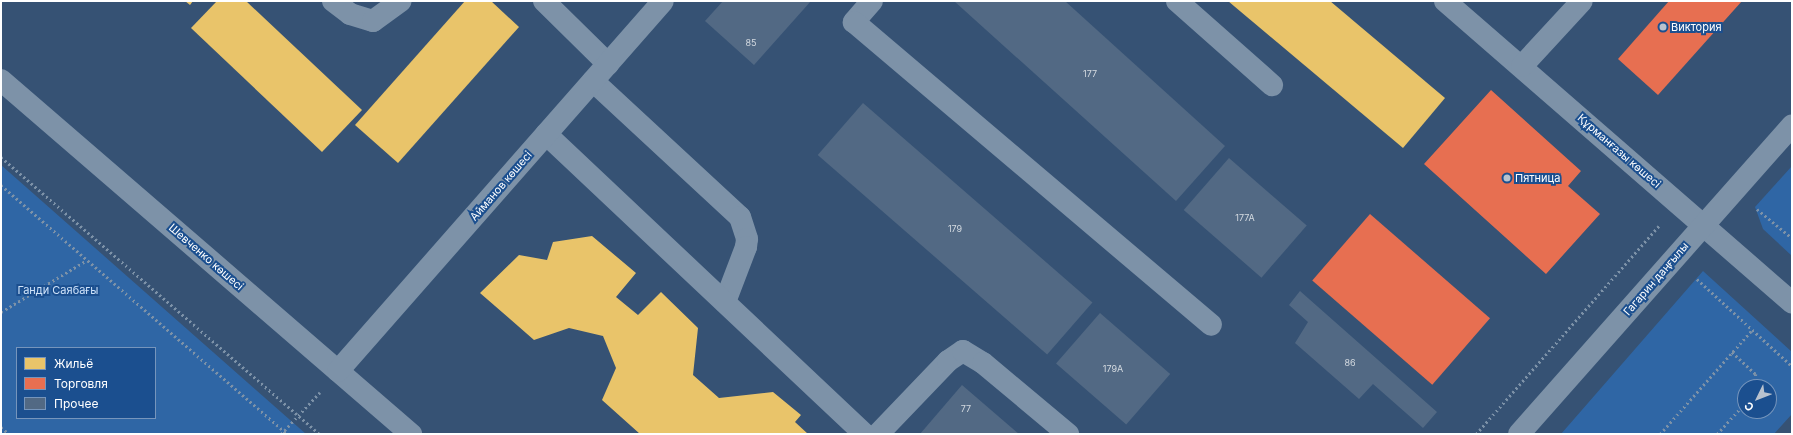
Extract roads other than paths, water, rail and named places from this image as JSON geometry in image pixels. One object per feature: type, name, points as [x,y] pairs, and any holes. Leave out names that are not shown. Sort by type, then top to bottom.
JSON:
[{"type":"street","points":[[333,1],[350,14],[373,21],[401,1]]},
{"type":"street","points":[[544,1],[608,64]]},
{"type":"street","name":"Айманов көшесі","points":[[338,371],[663,1]]},
{"type":"street","points":[[872,1],[854,22],[1211,325]]},
{"type":"street","points":[[1178,1],[1272,85]]},
{"type":"street","name":"Құрманғазы көшесі","points":[[1445,1],[1522,66],[1792,303]]},
{"type":"street","points":[[1522,66],[1582,1]]},
{"type":"street","name":"Шевченко көшесі","points":[[1,80],[411,434]]},
{"type":"street","points":[[593,81],[740,217],[747,239],[746,247],[724,302]]},
{"type":"street","name":"Гагарин даңғылы","points":[[1519,434],[1792,125]]},
{"type":"street","points":[[546,134],[864,434]]},
{"type":"street","points":[[878,434],[943,366],[963,351],[983,362],[1068,434]]},
{"type":"place","name":"Виктория","points":[[1663,27]]},
{"type":"place","name":"Пятница","points":[[1507,178]]},
{"type":"park label","name":"Ганди Саябағы","points":[[58,290]]}]
